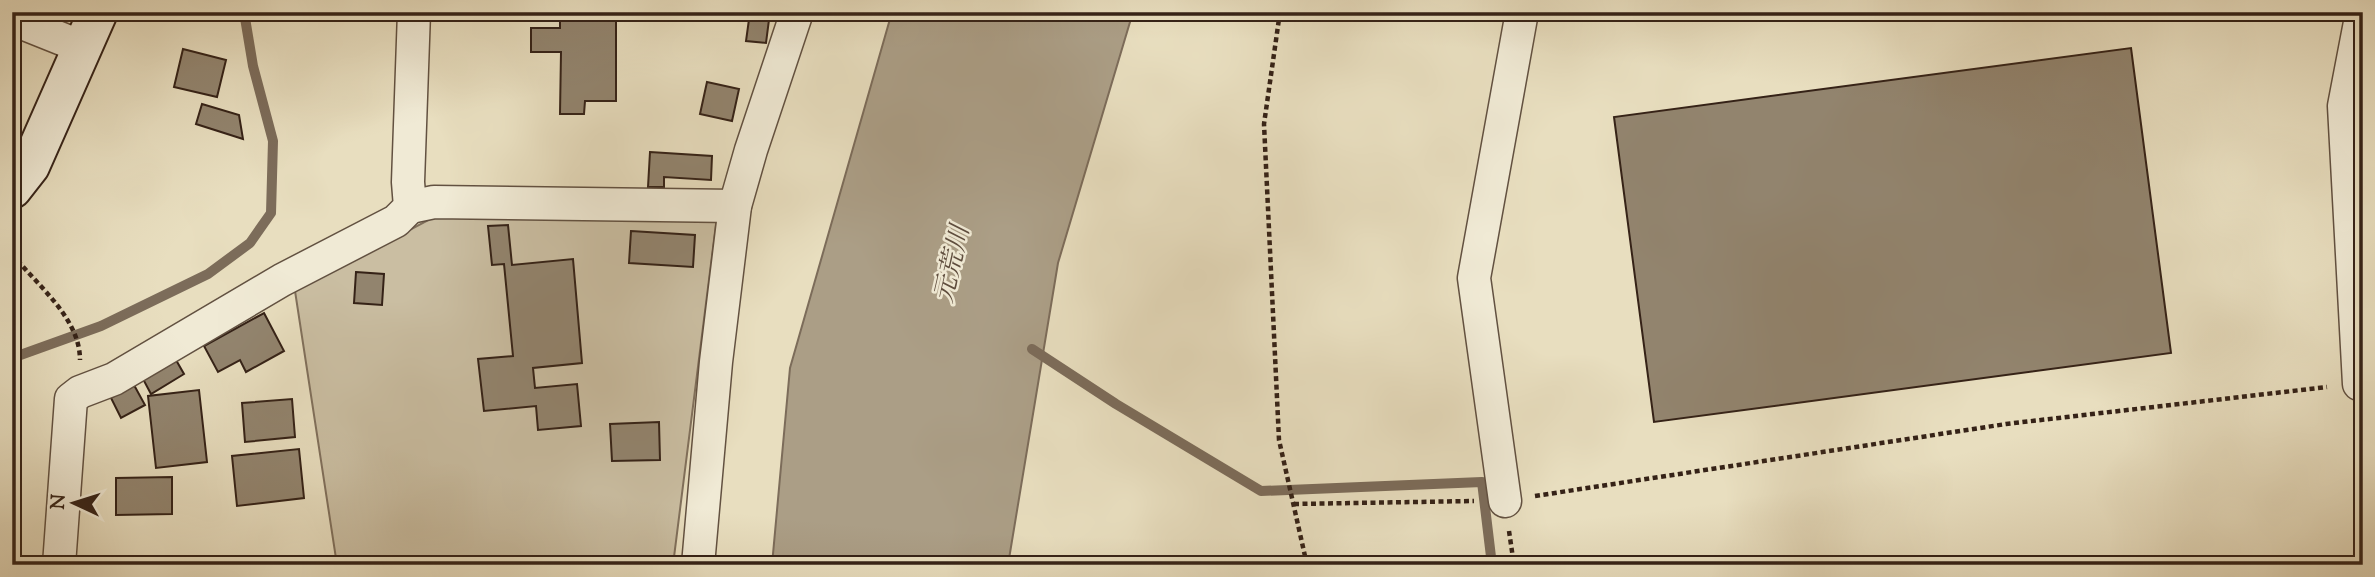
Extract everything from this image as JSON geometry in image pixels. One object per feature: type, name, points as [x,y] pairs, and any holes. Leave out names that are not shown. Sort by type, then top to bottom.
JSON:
[{"type":"street","points":[[12,189],[30,166],[98,12]]},
{"type":"street","points":[[410,207],[408,182],[414,12]]},
{"type":"street","points":[[698,565],[716,362],[735,206],[797,12]]},
{"type":"street","points":[[1505,501],[1474,278],[1522,12]]},
{"type":"street","points":[[2359,384],[2344,106],[2362,12]]},
{"type":"street","points":[[12,19],[82,47]]},
{"type":"street","points":[[59,565],[71,399],[80,392],[114,379],[282,281],[396,221],[410,207],[434,202],[735,206]]},
{"type":"path","points":[[1280,12],[1264,124],[1279,440],[1307,565]]},
{"type":"path","points":[[12,254],[68,319],[80,352],[80,392]]},
{"type":"path","points":[[1294,503],[1505,501],[2006,424],[2359,384]]},
{"type":"shaded area","points":[[717,216],[673,565],[337,565],[295,291],[432,218]]},
{"type":"water","name":"元荒川","points":[[892,12],[1133,12],[1058,263],[1008,565],[772,565],[790,368]]},
{"type":"building","points":[[750,12],[770,12],[766,43],[746,41]]},
{"type":"building","points":[[560,21],[616,21],[616,101],[585,101],[584,114],[560,114],[561,52],[531,52],[531,28],[560,28]]},
{"type":"building","points":[[2131,48],[2171,353],[1654,422],[1614,117]]},
{"type":"building","points":[[183,49],[226,60],[217,97],[174,87]]},
{"type":"building","points":[[707,82],[739,89],[732,121],[700,114]]},
{"type":"building","points":[[202,104],[239,115],[243,139],[196,124]]},
{"type":"building","points":[[650,152],[712,156],[711,180],[664,177],[664,187],[648,187]]},
{"type":"building","points":[[508,225],[512,265],[573,259],[582,363],[533,368],[535,388],[577,384],[581,426],[538,430],[536,406],[484,411],[478,359],[513,356],[504,264],[492,265],[488,226]]},
{"type":"building","points":[[631,231],[695,235],[693,267],[629,263]]},
{"type":"building","points":[[356,272],[384,274],[382,305],[354,303]]},
{"type":"building","points":[[264,313],[284,351],[246,372],[240,360],[218,372],[204,346]]},
{"type":"building","points":[[176,360],[184,374],[151,394],[143,379]]},
{"type":"building","points":[[134,385],[145,405],[121,418],[111,398]]},
{"type":"building","points":[[199,390],[207,462],[156,468],[148,396]]},
{"type":"building","points":[[292,399],[295,437],[245,442],[242,403]]},
{"type":"building","points":[[659,422],[660,460],[612,461],[610,424]]},
{"type":"building","points":[[299,449],[304,498],[237,506],[232,456]]},
{"type":"building","points":[[172,477],[172,514],[116,515],[116,478]]},
{"type":"waterway","points":[[12,358],[101,326],[208,274],[250,243],[271,213],[273,141],[253,66],[244,12]]},
{"type":"waterway","points":[[1032,349],[1116,404],[1261,491],[1482,482],[1492,565]]}]
